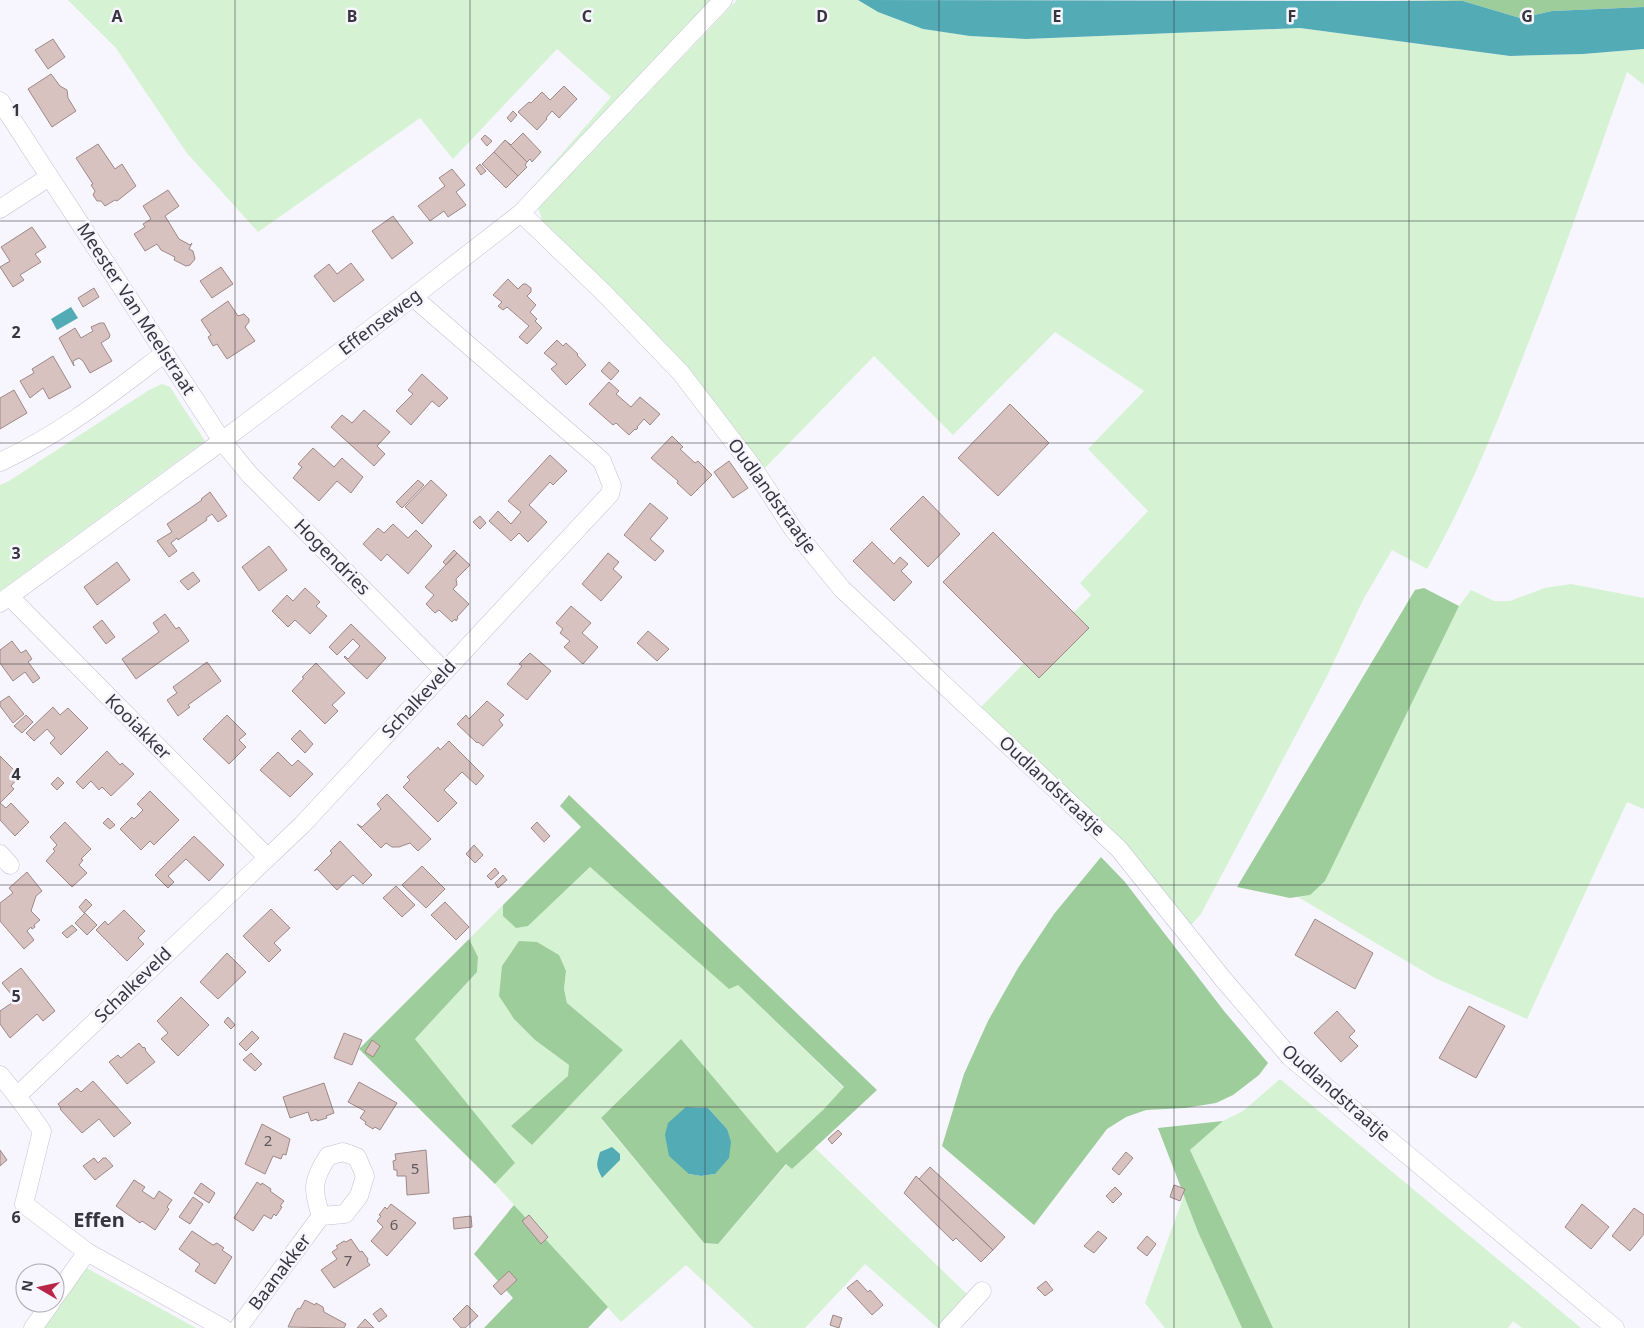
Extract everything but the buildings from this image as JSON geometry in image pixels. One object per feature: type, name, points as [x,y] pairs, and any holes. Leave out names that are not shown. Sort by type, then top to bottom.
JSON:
[{"type":"street","name":"Effenseweg","points":[[5,600],[222,441],[413,297],[521,212],[723,0]]},
{"type":"street","name":"Meester Van Meelstraat","points":[[0,101],[166,352],[222,441]]},
{"type":"street","points":[[0,209],[49,177]]},
{"type":"street","name":"Oudlandstraatje","points":[[521,212],[604,293],[682,374],[752,466],[793,529],[842,589],[1119,849],[1223,979],[1290,1057],[1615,1328]]},
{"type":"street","name":"Schalkeveld","points":[[17,1096],[302,825],[610,494],[612,486],[602,462],[413,297]]},
{"type":"street","points":[[0,462],[29,448],[78,418],[166,352]]},
{"type":"street","name":"Hogendries","points":[[222,441],[250,475],[444,671]]},
{"type":"street","name":"Kooiakker","points":[[5,600],[267,857]]},
{"type":"street","points":[[0,1075],[42,1132],[24,1204],[87,1252],[223,1328]]},
{"type":"street","name":"Baanakker","points":[[238,1328],[321,1216]]},
{"type":"street","points":[[65,1283],[87,1252]]},
{"type":"street","points":[[948,1328],[982,1291]]},
{"type":"street","points":[[33,1328],[43,1313]]},
{"type":"green space","points":[[68,0],[710,0],[518,204],[611,97],[557,49],[453,159],[420,118],[258,232],[186,152],[116,48]]},
{"type":"green space","points":[[737,0],[858,0],[878,12],[923,29],[970,36],[1026,39],[1300,28],[1510,56],[1583,54],[1644,49],[1644,85],[1627,72],[1536,323],[1490,439],[1441,544],[1427,569],[1392,550],[1363,600],[1327,676],[1201,914],[1191,925],[979,709],[1091,595],[1080,583],[1148,511],[1088,449],[1144,391],[1055,332],[953,435],[874,356],[763,470],[679,358],[544,225],[538,208]]},
{"type":"green space","points":[[1390,0],[1644,0],[1644,7],[1552,11],[1520,18],[1463,1]]},
{"type":"green space","points":[[162,384],[170,387],[205,441],[0,591],[0,485],[149,390]]},
{"type":"green space","points":[[1571,584],[1644,598],[1644,809],[1627,802],[1527,1019],[1435,978],[1298,897],[1310,895],[1459,606],[1471,590],[1494,601],[1510,601],[1545,588]]},
{"type":"green space","points":[[1424,588],[1459,606],[1325,881],[1310,895],[1290,898],[1237,887],[1415,590]]},
{"type":"green space","points":[[569,795],[877,1090],[792,1169],[786,1164],[718,1244],[704,1243],[601,1118],[681,1039],[777,1153],[824,1109],[844,1087],[738,985],[729,989],[590,867],[528,926],[516,928],[503,916],[503,905],[581,827],[560,806]],"holes":[[[686,1107],[708,1108],[727,1129],[715,1174],[701,1176],[689,1174]]]},
{"type":"green space","points":[[1101,857],[1125,882],[1224,1011],[1268,1063],[1259,1075],[1233,1095],[1216,1103],[1185,1108],[1146,1110],[1126,1117],[1107,1129],[1034,1225],[942,1146],[964,1074],[988,1021],[1018,968],[1054,914]]},
{"type":"green space","points":[[590,867],[657,925],[738,985],[844,1088],[777,1154],[681,1039],[601,1119],[704,1243],[718,1244],[787,1164],[792,1169],[814,1147],[972,1299],[946,1328],[938,1328],[865,1264],[805,1328],[754,1328],[686,1265],[621,1322],[495,1184],[514,1164],[415,1039],[477,972],[478,957],[469,939],[503,905],[503,916],[528,926]],"holes":[[[566,971],[564,989],[567,1003],[623,1050],[532,1145],[511,1126],[569,1076],[569,1065],[535,1040],[514,1019],[500,996]]]},
{"type":"green space","points":[[469,939],[478,957],[477,972],[415,1039],[515,1163],[495,1184],[359,1049]]},
{"type":"green space","points":[[519,941],[537,942],[559,955],[566,971],[564,989],[567,1003],[623,1050],[532,1145],[511,1126],[568,1076],[569,1065],[535,1040],[514,1019],[499,996],[502,966]]},
{"type":"green space","points":[[1280,1079],[1581,1328],[1522,1328],[1513,1321],[1508,1328],[1273,1328],[1190,1150],[1223,1121],[1243,1111]]},
{"type":"green space","points":[[1223,1121],[1190,1150],[1273,1328],[1242,1328],[1198,1232],[1158,1128]]},
{"type":"green space","points":[[1184,1195],[1198,1232],[1242,1328],[1165,1328],[1145,1303]]},
{"type":"green space","points":[[514,1205],[608,1307],[588,1328],[484,1328],[513,1298],[474,1254]]},
{"type":"green space","points":[[83,1266],[196,1328],[43,1328],[53,1313],[65,1313],[65,1294]]},
{"type":"water","points":[[858,0],[1463,1],[1520,18],[1552,11],[1644,7],[1644,49],[1583,54],[1510,56],[1300,28],[1026,39],[970,36],[923,29],[878,12]]},
{"type":"water","points":[[71,307],[78,318],[57,330],[51,319]]},
{"type":"water","points":[[686,1107],[708,1108],[727,1129],[731,1142],[729,1158],[715,1174],[701,1176],[689,1174],[669,1156],[665,1135],[668,1123]]},
{"type":"water","points":[[612,1147],[620,1154],[620,1160],[602,1178],[597,1165],[600,1152]]},
{"type":"district","name":"Effen","points":[[99,1220]]}]
